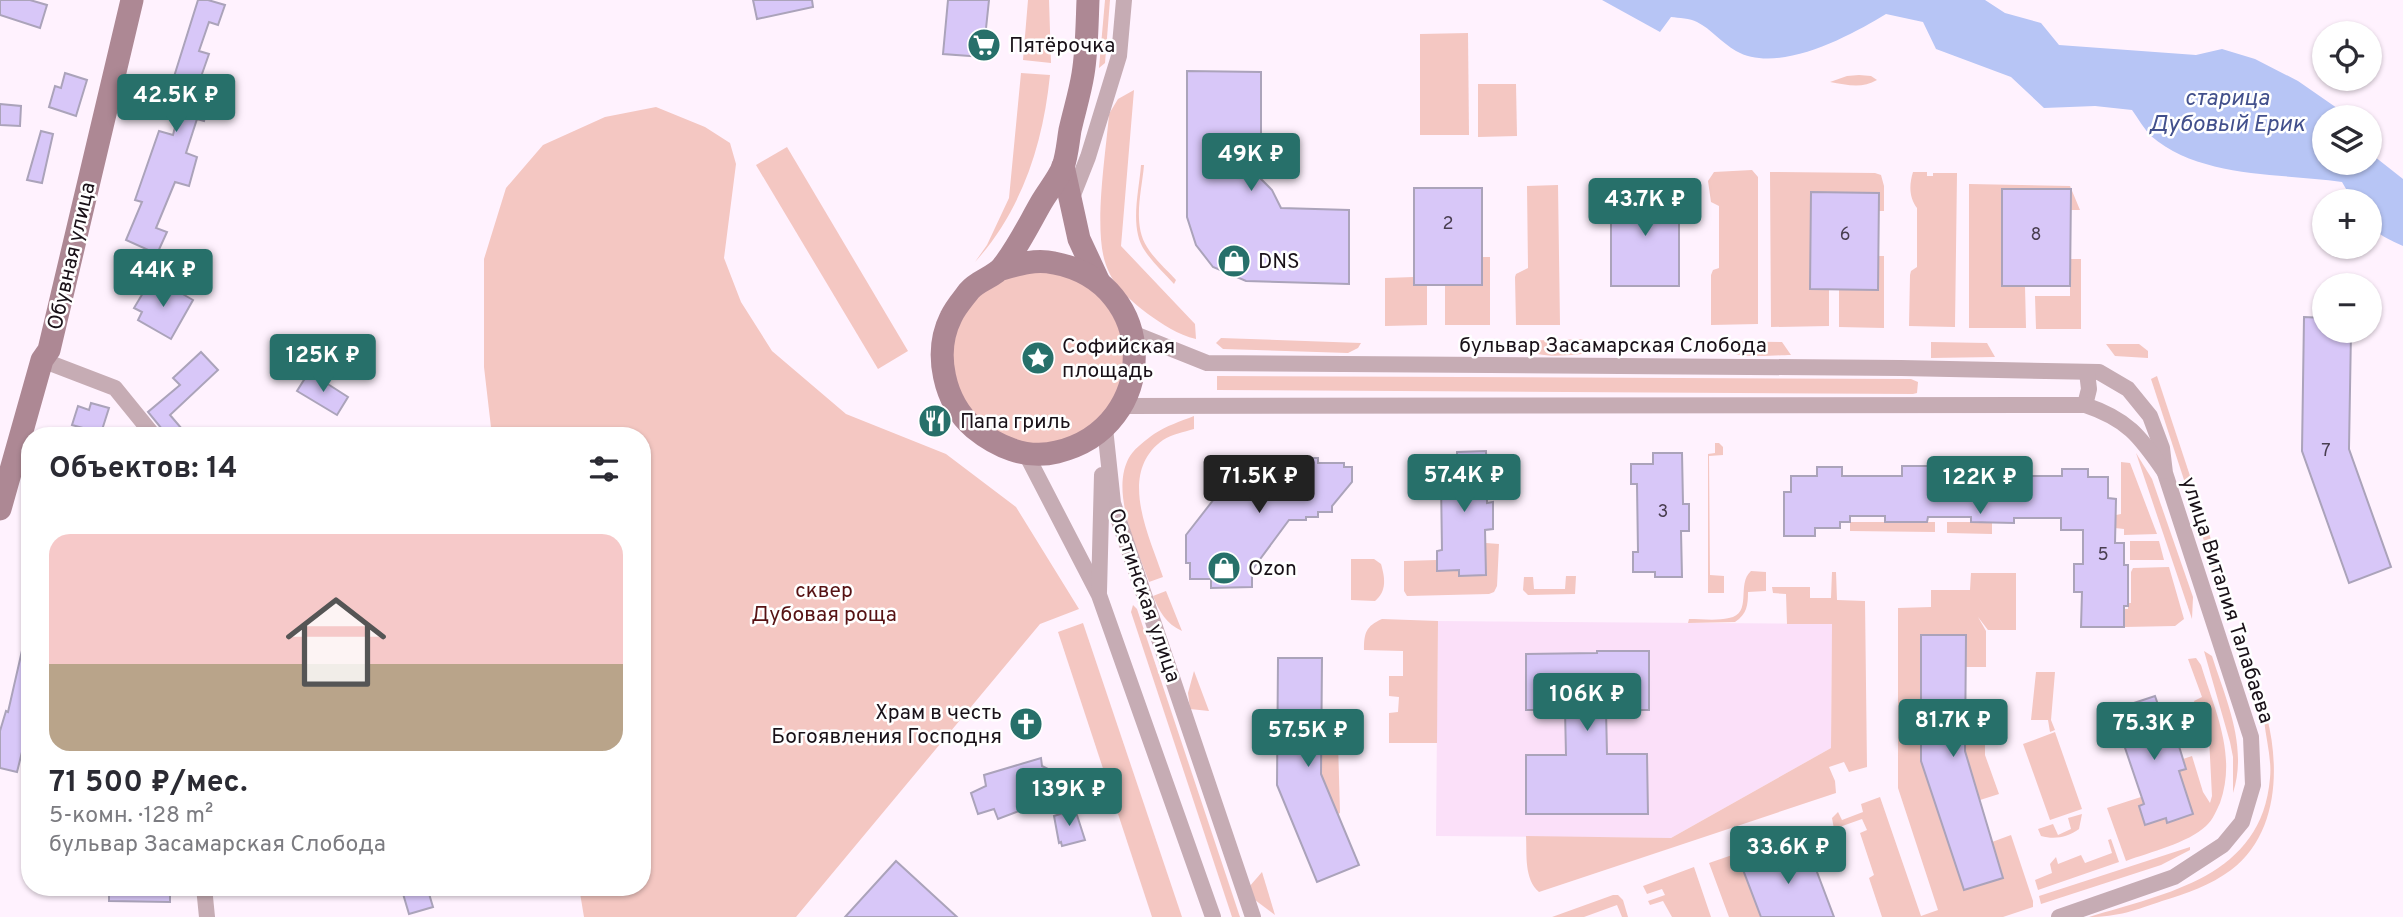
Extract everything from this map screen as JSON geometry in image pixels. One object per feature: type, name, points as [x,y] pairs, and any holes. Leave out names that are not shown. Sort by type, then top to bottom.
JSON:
[{"type":"street","name":"Обувная улица","points":[[23,427],[42,360],[49,350],[132,0]]},
{"type":"street","points":[[1002,269],[1063,166],[1083,73],[1088,0]]},
{"type":"street","points":[[1071,201],[1088,157],[1119,57],[1124,0]]},
{"type":"street","points":[[1063,166],[1079,239],[1099,282],[1119,305],[1132,332],[1135,357],[1132,382],[1123,405],[1105,428],[1081,444],[1054,453],[1026,454],[991,442],[964,419],[946,388],[942,352],[951,317],[971,288],[1002,269],[1027,262],[1052,262],[1077,269],[1099,282]]},
{"type":"street","name":"бульвар Засамарская Слобода","points":[[1132,332],[1207,363],[2093,372]]},
{"type":"street","points":[[42,360],[114,388],[147,427]]},
{"type":"street","points":[[2085,405],[2093,372],[2129,389],[2150,416],[2162,448],[2165,473]]},
{"type":"street","points":[[1123,405],[2085,405],[2125,423],[2143,442],[2165,473]]},
{"type":"street","name":"Осетинская улица","points":[[1099,595],[1105,428]]},
{"type":"street","name":"Осетинская улица","points":[[1105,428],[1113,503],[1253,917]]},
{"type":"street","name":"Обувная улица","points":[[0,509],[21,434]]},
{"type":"street","name":"Осетинская улица","points":[[1026,454],[1099,595],[1213,917]]},
{"type":"street","name":"улица Виталия Талабаева","points":[[2059,917],[2174,877],[2223,845],[2242,822],[2253,785],[2251,737],[2165,473]]},
{"type":"street","points":[[205,896],[207,917]]},
{"type":"shaded area","points":[[1438,621],[1832,624],[1831,748],[1671,838],[1436,836]]},
{"type":"green space","points":[[1028,0],[1049,0],[1051,63],[1023,60]]},
{"type":"green space","points":[[1105,0],[1110,0],[1105,63],[1099,68]]},
{"type":"green space","points":[[1468,33],[1469,135],[1420,135],[1420,34]]},
{"type":"green space","points":[[1021,73],[1050,75],[1036,151],[1028,175],[1006,221],[975,262],[987,245],[1009,198]]},
{"type":"green space","points":[[1847,76],[1871,76],[1877,80],[1860,85],[1830,82]]},
{"type":"green space","points":[[1478,84],[1516,84],[1517,136],[1478,137]]},
{"type":"green space","points":[[1134,90],[1121,246],[1195,324],[1196,339],[1165,325],[1129,298],[1109,273],[1102,250],[1100,212],[1109,114],[1118,99]]},
{"type":"green space","name":"сквер Дубовая роща","points":[[656,107],[705,127],[730,143],[736,164],[724,258],[741,302],[772,351],[846,414],[946,454],[1016,507],[1079,609],[1040,624],[796,917],[584,917],[580,896],[651,896],[651,427],[491,427],[484,367],[484,259],[506,188],[543,145],[605,117]]},
{"type":"green space","points":[[787,147],[908,351],[878,369],[756,165]]},
{"type":"green space","points":[[1141,165],[1144,165],[1139,218],[1142,238],[1153,256],[1176,280],[1174,284],[1145,251],[1137,232],[1136,210]]},
{"type":"green space","points":[[1752,170],[1758,177],[1758,324],[1711,325],[1711,275],[1713,270],[1719,268],[1719,206],[1711,202],[1708,181],[1714,172]]},
{"type":"green space","points":[[1770,172],[1881,175],[1884,211],[1879,211],[1878,193],[1811,193],[1810,289],[1829,289],[1829,326],[1771,327]]},
{"type":"green space","points":[[1913,172],[1927,172],[1927,176],[1933,176],[1933,173],[1957,173],[1955,327],[1909,326],[1910,275],[1917,267],[1917,208],[1910,191]]},
{"type":"green space","points":[[1969,184],[2070,186],[2080,210],[2070,210],[2003,189],[2002,286],[2025,286],[2026,328],[1969,328]]},
{"type":"green space","points":[[1558,185],[1560,325],[1516,325],[1515,277],[1528,268],[1527,186]]},
{"type":"green space","points":[[1879,256],[1884,256],[1884,328],[1839,327],[1839,289],[1878,290]]},
{"type":"green space","points":[[1482,257],[1490,257],[1490,325],[1445,325],[1445,285],[1481,285]]},
{"type":"green space","points":[[2070,259],[2081,259],[2081,329],[2036,329],[2035,296],[2070,296]]},
{"type":"green space","name":"Софийская площадь","points":[[1038,272],[1071,279],[1098,298],[1117,325],[1124,358],[1117,391],[1098,418],[1071,437],[1038,444],[1005,437],[978,418],[959,391],[952,358],[959,325],[978,298],[1005,279]]},
{"type":"green space","points":[[1414,277],[1414,285],[1427,285],[1427,325],[1385,326],[1385,278]]},
{"type":"green space","points":[[1221,338],[1361,343],[1358,348],[1348,353],[1223,349],[1216,343]]},
{"type":"green space","points":[[1589,339],[1594,353],[1553,356],[1532,352],[1519,341]]},
{"type":"green space","points":[[1715,341],[1782,342],[1791,355],[1739,355],[1721,348]]},
{"type":"green space","points":[[1931,342],[1987,343],[1995,357],[1931,358]]},
{"type":"green space","points":[[2106,344],[2139,344],[2148,351],[2148,358],[2115,356]]},
{"type":"green space","points":[[1217,376],[1911,379],[1918,382],[1917,393],[1913,394],[1217,390]]},
{"type":"green space","points":[[2157,376],[2234,609],[2223,599],[2151,379]]},
{"type":"green space","points":[[1194,416],[1194,429],[1163,440],[1149,454],[1142,469],[1140,505],[1163,577],[1149,582],[1127,519],[1122,485],[1124,470],[1132,453],[1154,434]]},
{"type":"green space","points":[[1715,443],[1723,447],[1723,455],[1709,456],[1710,575],[1724,576],[1724,593],[1708,593],[1708,454],[1715,453]]},
{"type":"green space","points":[[2136,453],[2152,479],[2193,597],[2192,619]]},
{"type":"green space","points":[[2121,462],[2130,463],[2157,534],[2124,535],[2124,529],[2115,528],[2116,515],[2121,514]]},
{"type":"green space","points":[[1850,522],[1935,522],[1935,532],[1850,531]]},
{"type":"green space","points":[[1947,522],[1992,522],[1992,534],[1947,533]]},
{"type":"green space","points":[[2130,541],[2159,541],[2164,560],[2130,560]]},
{"type":"green space","points":[[1486,543],[1499,544],[1497,586],[1494,592],[1407,596],[1404,591],[1404,561],[1437,560],[1437,571],[1459,570],[1459,576],[1486,575]]},
{"type":"green space","points":[[1351,559],[1374,559],[1381,564],[1384,584],[1382,593],[1375,601],[1351,600]]},
{"type":"green space","points":[[2169,567],[2184,619],[2175,626],[2124,627],[2124,609],[2128,609],[2128,603],[2131,603],[2133,568]]},
{"type":"green space","points":[[1751,571],[1766,572],[1766,591],[1748,592],[1746,609],[1739,619],[1735,622],[1688,623],[1689,619],[1719,619],[1736,615],[1743,605],[1745,583]]},
{"type":"green space","points":[[1832,572],[1836,572],[1837,600],[1865,601],[1867,767],[1849,772],[1844,762],[1829,767],[1835,781],[1836,793],[1539,892],[1529,874],[1526,836],[1671,838],[1831,748],[1832,624],[1787,624],[1786,594],[1773,593],[1772,587],[1810,587],[1810,598],[1831,598]]},
{"type":"green space","points":[[1971,573],[2016,573],[2016,630],[1988,630],[1978,617],[1986,631],[1986,667],[1965,667],[1965,635],[1921,635],[1921,761],[1964,889],[2003,878],[1992,842],[2011,835],[2033,907],[2003,917],[1882,917],[1869,878],[1874,875],[1860,833],[1867,830],[1862,819],[1834,829],[1832,818],[1838,812],[1842,820],[1863,812],[1861,804],[1880,797],[1921,916],[1938,910],[1898,788],[1898,608],[1931,607],[1931,590],[1970,590]]},
{"type":"green space","points":[[1566,576],[1576,576],[1575,594],[1528,595],[1523,590],[1524,577],[1533,577],[1534,589],[1565,589]]},
{"type":"green space","points":[[1166,591],[1182,631],[1164,616],[1153,596]]},
{"type":"green space","points":[[1133,605],[1137,609],[1240,917],[1232,917],[1131,612]]},
{"type":"green space","points":[[1382,619],[1438,621],[1437,743],[1389,743],[1389,713],[1398,712],[1399,697],[1389,696],[1389,676],[1403,676],[1403,651],[1364,650],[1367,631],[1372,624]]},
{"type":"green space","points":[[1083,623],[1182,917],[1152,917],[1058,632]]},
{"type":"green space","points":[[2204,651],[2212,656],[2229,706],[2237,741],[2237,775],[2233,793],[2233,757],[2230,742]]},
{"type":"green space","points":[[2196,658],[2201,665],[2218,716],[2225,750],[2225,785],[2220,803],[2211,821],[2198,832],[2179,842],[2126,861],[2107,808],[2141,797],[2144,804],[2139,806],[2145,824],[2166,818],[2168,823],[2193,814],[2179,771],[2186,768],[2183,759],[2192,756],[2203,792],[2210,803],[2212,796],[2208,718],[2200,719],[2194,701],[2202,697],[2188,659]]},
{"type":"green space","points":[[1194,671],[1209,711],[1190,709],[1188,693]]},
{"type":"green space","points":[[2036,672],[2055,672],[2051,720],[2055,730],[2050,732],[2048,720],[2031,720]]},
{"type":"green space","points":[[1985,714],[1985,755],[1999,794],[1980,800],[1965,751],[1965,715]]},
{"type":"green space","points":[[2267,717],[2273,758],[2272,800],[2258,838],[2247,855],[2231,870],[2207,885],[2127,912],[2089,917],[2178,889],[2206,876],[2230,859],[2249,838],[2263,811],[2270,778],[2270,757],[2264,720]]},
{"type":"green space","points":[[2055,732],[2082,809],[2050,820],[2023,744]]},
{"type":"green space","points":[[1338,742],[1338,814],[1321,774],[1322,743]]},
{"type":"green space","points":[[2082,814],[2079,829],[2075,832],[2056,838],[2041,836],[2038,829],[2053,824],[2058,835],[2071,829],[2068,818]]},
{"type":"green space","points":[[1796,833],[1806,833],[1814,848],[1809,850],[1806,843],[1743,867],[1761,917],[1729,917],[1709,863]]},
{"type":"green space","points":[[2111,839],[2119,862],[2038,890],[2035,880],[2052,873],[2050,864],[2056,857],[2058,864],[2081,855],[2085,863],[2112,853],[2108,840]]},
{"type":"green space","points":[[2190,847],[2190,850],[2161,865],[2041,904],[2039,896]]},
{"type":"green space","points":[[1694,867],[1711,917],[1672,917],[1663,901],[1650,905],[1648,901],[1665,895],[1662,889],[1647,894],[1643,886]]},
{"type":"green space","points":[[1262,872],[1275,915],[1255,900],[1249,887]]},
{"type":"green space","points":[[1618,895],[1623,900],[1628,917],[1622,917],[1617,905],[1584,917],[1552,917]]},
{"type":"water","name":"старица Дубовый Ерик","points":[[1602,0],[1985,0],[2005,13],[2041,23],[2059,45],[2196,55],[2222,49],[2255,59],[2298,81],[2333,105],[2312,105],[2312,175],[2382,175],[2382,162],[2403,179],[2403,246],[2382,235],[2382,189],[2346,189],[2342,182],[2242,172],[2193,160],[2171,150],[2151,136],[2132,110],[2095,106],[2044,108],[2011,77],[1936,49],[1923,22],[1886,14],[1834,42],[1792,56],[1772,58],[1753,57],[1736,51],[1707,28],[1684,18],[1671,17],[1660,32]]},
{"type":"building","points":[[0,0],[30,0],[47,5],[40,28],[0,15]]},
{"type":"building","points":[[198,0],[225,5],[218,25],[209,22],[199,51],[209,54],[196,91],[211,95],[204,121],[197,119],[186,153],[197,157],[189,186],[175,182],[156,228],[167,232],[157,254],[126,240],[142,202],[135,200],[159,131],[173,135],[181,103],[167,99]]},
{"type":"building","points":[[753,0],[812,0],[813,7],[757,19]]},
{"type":"building","points":[[948,0],[989,0],[983,57],[943,54]]},
{"type":"building","points":[[1187,71],[1261,72],[1261,179],[1272,190],[1281,208],[1349,210],[1349,284],[1246,281],[1213,267],[1196,245],[1187,217]]},
{"type":"building","points":[[65,73],[87,80],[76,116],[49,107],[55,86],[61,88]]},
{"type":"building","points":[[0,104],[21,106],[20,126],[0,125]]},
{"type":"building","points":[[41,131],[53,134],[42,183],[27,180]]},
{"type":"building","points":[[1414,188],[1482,188],[1482,285],[1414,285]]},
{"type":"building","points":[[1611,189],[1679,189],[1679,286],[1611,286]]},
{"type":"building","points":[[2002,189],[2071,189],[2070,286],[2002,286]]},
{"type":"building","points":[[1811,192],[1879,193],[1878,290],[1810,289]]},
{"type":"building","points":[[160,281],[193,300],[171,339],[138,320],[142,312],[134,308],[146,288],[153,293]]},
{"type":"building","points":[[2304,317],[2312,317],[2312,343],[2351,343],[2349,449],[2391,567],[2349,583],[2302,451]]},
{"type":"building","points":[[201,352],[218,370],[170,415],[180,427],[160,427],[148,412],[180,385],[173,378]]},
{"type":"building","points":[[309,372],[348,397],[337,415],[297,391]]},
{"type":"building","points":[[91,403],[109,408],[103,427],[72,425],[78,406],[89,410]]},
{"type":"building","points":[[1486,451],[1487,503],[1493,502],[1493,529],[1485,530],[1486,575],[1459,576],[1459,570],[1437,571],[1437,551],[1442,550],[1441,482],[1436,482],[1435,462],[1457,462],[1457,452]]},
{"type":"building","points":[[1653,453],[1682,453],[1683,504],[1689,504],[1689,531],[1681,531],[1682,577],[1655,577],[1655,572],[1633,572],[1633,552],[1638,552],[1637,484],[1631,484],[1631,464],[1653,464]]},
{"type":"building","points":[[1246,458],[1318,458],[1318,463],[1344,463],[1344,467],[1352,467],[1352,482],[1332,506],[1332,512],[1318,512],[1318,517],[1306,517],[1306,520],[1289,520],[1252,570],[1252,587],[1211,588],[1211,579],[1190,579],[1190,563],[1186,563],[1186,535]]},
{"type":"building","points":[[1902,466],[1928,466],[1928,475],[1987,476],[1987,466],[2014,466],[2014,476],[2062,476],[2062,469],[2088,469],[2088,477],[2108,477],[2108,498],[2116,499],[2115,543],[2124,543],[2124,565],[2128,565],[2128,606],[2124,606],[2124,627],[2081,627],[2082,592],[2074,592],[2074,564],[2083,564],[2083,530],[2061,530],[2061,518],[2014,518],[2014,523],[1971,522],[1971,517],[1928,517],[1927,522],[1885,522],[1885,516],[1850,516],[1850,522],[1840,522],[1840,528],[1815,528],[1815,536],[1784,536],[1784,492],[1791,492],[1791,476],[1817,476],[1817,467],[1842,467],[1842,476],[1902,476]]},
{"type":"building","points":[[1921,635],[1966,635],[1965,751],[2003,878],[1964,890],[1921,761]]},
{"type":"building","points":[[1649,651],[1649,710],[1606,710],[1607,754],[1647,754],[1648,814],[1526,814],[1526,755],[1566,755],[1565,710],[1526,710],[1526,654]]},
{"type":"building","points":[[21,655],[21,756],[17,772],[0,768],[0,731],[6,711],[8,712]]},
{"type":"building","points":[[1278,658],[1322,658],[1321,774],[1359,865],[1317,882],[1277,785]]},
{"type":"building","points":[[2155,696],[2172,745],[2178,743],[2186,769],[2179,771],[2193,814],[2167,823],[2166,818],[2145,825],[2139,806],[2144,804],[2122,739],[2117,741],[2111,722],[2131,715],[2128,705]]},
{"type":"building","points":[[1041,758],[1042,766],[1048,769],[1051,778],[1048,787],[1050,799],[998,819],[994,809],[978,814],[971,793],[986,786],[984,775]]},
{"type":"building","points":[[1075,809],[1085,840],[1062,846],[1061,842],[1059,843],[1054,816]]},
{"type":"building","points":[[1806,843],[1834,917],[1761,917],[1742,867]]},
{"type":"building","points":[[896,861],[957,917],[845,917]]},
{"type":"building","points":[[109,896],[170,896],[170,902],[109,901]]},
{"type":"building","points":[[404,896],[430,896],[433,907],[409,914]]},
{"type":"place","name":"Пятёрочка","points":[[984,45]]},
{"type":"place","name":"DNS","points":[[1234,261]]},
{"type":"place","name":"Софийская площадь","points":[[1038,358]]},
{"type":"place","name":"Папа гриль","points":[[935,421]]},
{"type":"place","name":"Ozon","points":[[1224,568]]},
{"type":"place","name":"Храм в честь Богоявления Господня","points":[[1026,724]]}]
